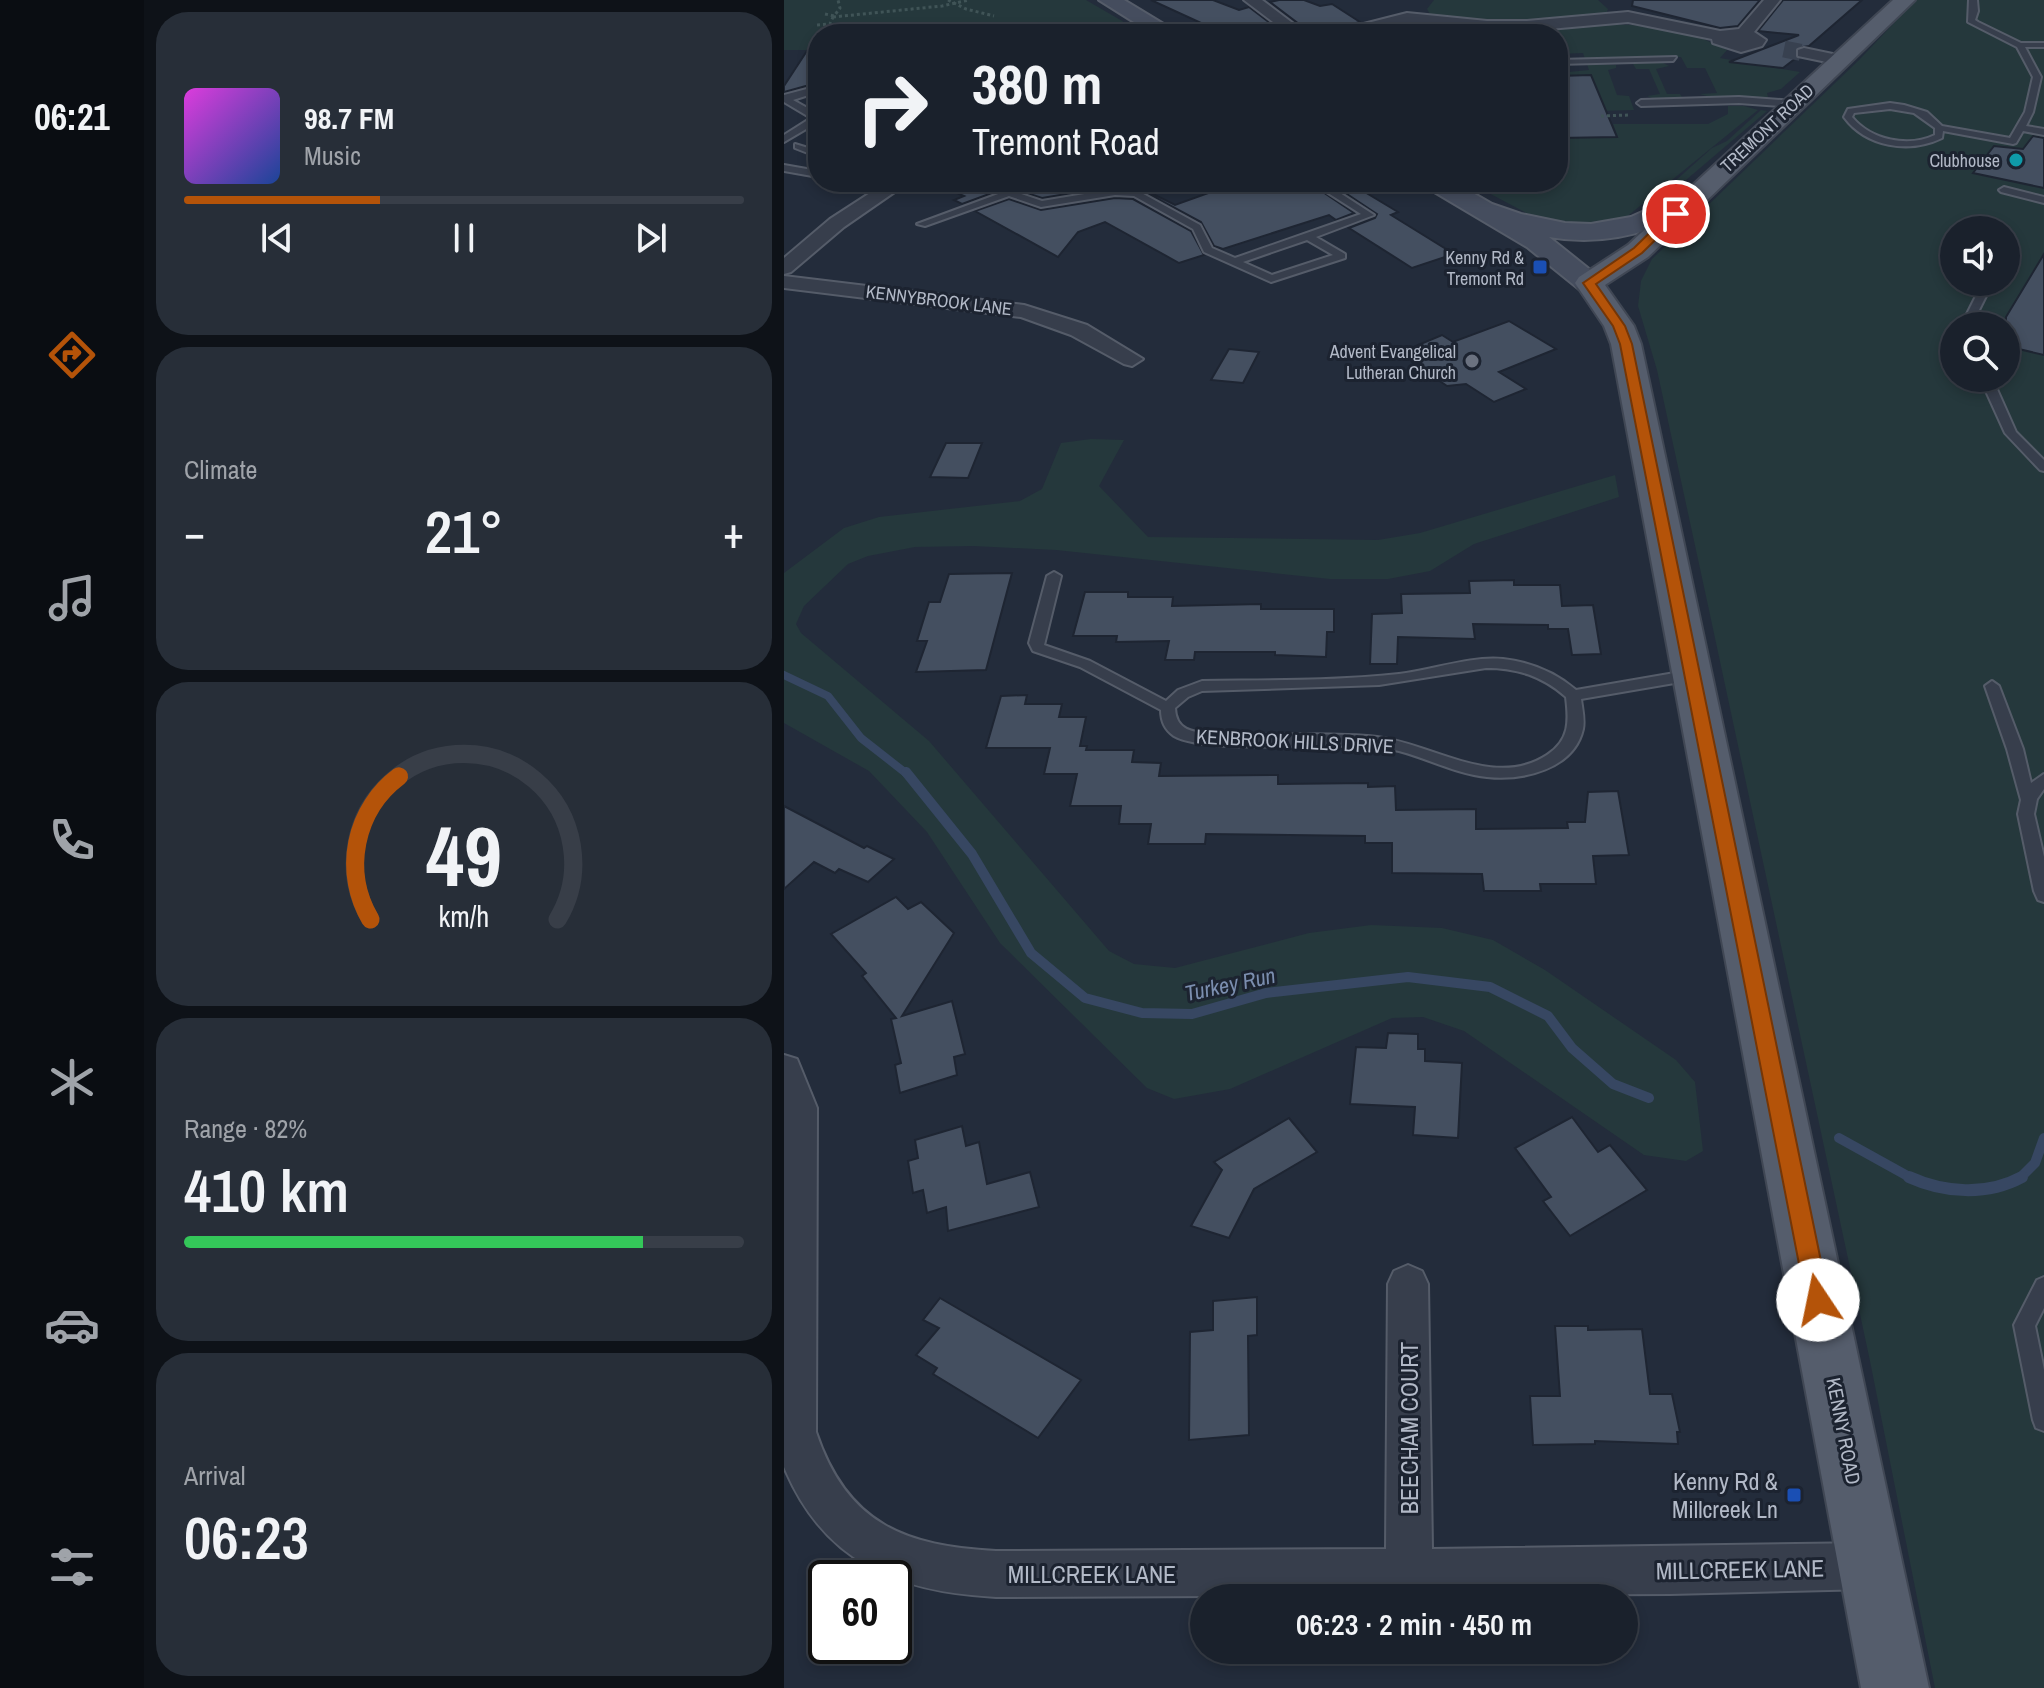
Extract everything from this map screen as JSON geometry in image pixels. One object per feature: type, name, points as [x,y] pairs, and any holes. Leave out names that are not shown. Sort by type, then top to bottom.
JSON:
[{"type":"main road","points":[[1109,0],[1151,24]]},
{"type":"main road","name":"TREMONT ROAD","points":[[1589,283],[1638,251],[1905,0]]},
{"type":"main road","name":"KENNY ROAD","points":[[1452,192],[1537,241],[1589,283],[1619,326],[1626,344],[1895,1688]]},
{"type":"main road","points":[[1481,209],[1524,226],[1549,231],[1607,231],[1647,223],[1699,193]]},
{"type":"main road","points":[[1626,344],[1628,300],[1635,270],[1657,241],[1698,199],[1699,193]]},
{"type":"street","points":[[1252,0],[1285,24]]},
{"type":"street","points":[[1407,18],[1420,0]]},
{"type":"street","points":[[1611,0],[1628,17]]},
{"type":"street","points":[[1549,24],[1628,17],[1757,41],[1772,0]]},
{"type":"street","points":[[1383,24],[1407,18],[1467,24]]},
{"type":"street","points":[[1804,53],[1841,60]]},
{"type":"street","points":[[784,268],[837,223],[884,192]]},
{"type":"street","name":"KENNYBROOK LANE","points":[[784,282],[1024,311],[1079,330],[1132,359]]},
{"type":"street","name":"MILLCREEK LANE","points":[[784,1070],[798,1108],[789,1329],[794,1432],[801,1460],[819,1494],[851,1531],[890,1556],[940,1570],[996,1574],[1670,1571],[1870,1566]]},
{"type":"street","name":"BEECHAM COURT","points":[[1408,1284],[1409,1571]]},
{"type":"lane","points":[[1973,0],[1971,20],[1975,24],[2020,45],[2044,45]]},
{"type":"lane","points":[[1939,128],[1939,136],[1933,139],[1903,142],[1867,134],[1848,117],[1851,111],[1858,108],[1901,107],[1923,114],[1939,128],[2013,141],[2029,112],[2037,77],[2020,45]]},
{"type":"lane","points":[[1568,62],[1673,59]]},
{"type":"lane","points":[[785,99],[808,92]]},
{"type":"lane","points":[[785,99],[808,112]]},
{"type":"lane","points":[[1641,103],[1739,100],[1794,104]]},
{"type":"lane","points":[[784,139],[808,125]]},
{"type":"lane","points":[[2021,128],[2044,132]]},
{"type":"lane","points":[[798,146],[808,150]]},
{"type":"lane","points":[[784,168],[808,173]]},
{"type":"lane","points":[[804,172],[808,170]]},
{"type":"lane","points":[[2004,190],[2044,200]]},
{"type":"lane","points":[[922,224],[1009,193],[1041,204],[1115,192],[1136,193],[1197,227],[1208,250],[1271,279],[1341,256],[1308,236]]},
{"type":"lane","points":[[1234,262],[1369,215],[1332,192]]},
{"type":"lane","points":[[1992,392],[2011,433],[2044,467]]},
{"type":"lane","name":"KENBROOK HILLS DRIVE","points":[[1054,576],[1036,643],[1038,648],[1085,664],[1168,708],[1173,729],[1190,737],[1379,742],[1423,751],[1473,770],[1495,773],[1536,767],[1555,759],[1569,745],[1576,728],[1573,695]]},
{"type":"lane","points":[[1168,708],[1175,698],[1187,690],[1202,686],[1359,682],[1487,663],[1512,664],[1532,670],[1562,684],[1573,695],[1692,675]]},
{"type":"lane","points":[[1992,686],[2015,749],[2028,799]]},
{"type":"lane","points":[[2044,779],[2029,794],[2024,818],[2034,847],[2044,896]]},
{"type":"lane","points":[[2044,1287],[2024,1325],[2044,1420]]},
{"type":"path","points":[[830,24],[840,8],[838,0]]},
{"type":"path","points":[[948,0],[994,16]]},
{"type":"path","points":[[825,14],[834,16],[956,4],[969,0]]},
{"type":"green space","points":[[784,0],[1086,0],[1127,24],[808,24],[808,50],[784,50]]},
{"type":"green space","points":[[1434,0],[1598,0],[1608,9],[1606,14],[1562,19],[1518,22],[1474,20],[1430,14],[1427,9]]},
{"type":"green space","points":[[1916,0],[2044,0],[2044,1688],[1935,1688],[1870,1361],[1709,610],[1657,370],[1638,306],[1641,281],[1652,259],[1859,60]]},
{"type":"green space","points":[[1633,25],[1697,36],[1727,50],[1720,58],[1800,72],[1781,89],[1767,93],[1768,97],[1713,98],[1700,94],[1717,93],[1705,68],[1687,68],[1681,57],[1585,59],[1583,53],[1568,54],[1568,27]]},
{"type":"green space","points":[[1661,62],[1669,66],[1656,69],[1667,94],[1680,94],[1682,97],[1657,100],[1647,96],[1660,94],[1649,69],[1636,69],[1633,64]]},
{"type":"green space","points":[[1587,64],[1616,65],[1616,68],[1608,70],[1617,95],[1629,96],[1634,110],[1600,111],[1605,108],[1591,75],[1568,75],[1568,72],[1589,70]]},
{"type":"green space","points":[[1728,106],[1758,110],[1624,219],[1570,224],[1534,217],[1487,192],[1568,192],[1568,138],[1618,137],[1613,124],[1708,124],[1728,114]]},
{"type":"green space","points":[[1761,110],[1767,111],[1639,220],[1636,216],[1712,148],[1727,141]]},
{"type":"green space","points":[[1091,439],[1124,440],[1099,486],[1148,537],[1378,540],[1420,533],[1615,475],[1619,497],[1474,544],[1430,571],[1388,579],[1330,579],[1056,550],[915,547],[868,556],[848,564],[804,606],[796,624],[801,633],[929,741],[1109,951],[1134,964],[1175,968],[1309,933],[1371,925],[1442,928],[1493,940],[1545,970],[1676,1060],[1695,1082],[1703,1151],[1686,1161],[1644,1155],[1464,1031],[1423,1017],[1392,1018],[1230,1089],[1174,1099],[1147,1088],[1000,943],[927,832],[869,771],[784,723],[784,573],[844,528],[879,517],[1020,501],[1042,489],[1061,443]]},
{"type":"building","points":[[1151,0],[1213,0],[1239,10],[1249,7],[1271,24],[1203,24]]},
{"type":"building","points":[[1304,0],[1320,6],[1332,4],[1360,22],[1299,24],[1270,2]]},
{"type":"building","points":[[1633,0],[1760,0],[1738,26],[1720,28],[1632,6]]},
{"type":"building","points":[[1783,0],[1862,0],[1809,46],[1796,48],[1796,58],[1783,68],[1729,62],[1799,35],[1758,31]]},
{"type":"building","points":[[808,49],[808,85],[784,92],[784,86]]},
{"type":"building","points":[[1591,75],[1617,137],[1568,138],[1568,76]]},
{"type":"building","name":"Clubhouse","points":[[2033,136],[2044,138],[2044,188],[1973,173],[1994,146],[2023,149]]},
{"type":"building","points":[[955,192],[994,192],[962,204],[954,200],[964,196]]},
{"type":"building","points":[[1023,192],[1078,192],[1042,198]]},
{"type":"building","points":[[1145,192],[1175,205],[1211,192],[1323,192],[1354,213],[1336,220],[1329,215],[1223,249],[1214,246],[1201,222]]},
{"type":"building","points":[[1344,192],[1365,192],[1398,212],[1391,215],[1454,254],[1412,268],[1349,228],[1375,218],[1377,214]]},
{"type":"building","points":[[1115,198],[1133,199],[1191,231],[1204,255],[1179,263],[1105,222],[1078,232],[1058,257],[975,211],[1009,199],[1041,210]]},
{"type":"building","points":[[2044,254],[2044,355],[2020,349],[2020,312],[2009,312]]},
{"type":"building","name":"Advent Evangelical Lutheran Church","points":[[1509,321],[1556,349],[1499,372],[1526,389],[1494,402],[1466,384],[1447,386],[1412,362],[1425,357],[1411,348],[1442,335],[1453,342]]},
{"type":"building","points":[[1229,349],[1259,352],[1243,383],[1211,380]]},
{"type":"building","points":[[946,443],[982,443],[968,478],[930,477]]},
{"type":"building","points":[[1012,573],[986,670],[916,672],[927,641],[917,641],[929,602],[940,602],[949,574]]},
{"type":"building","points":[[1514,580],[1514,585],[1560,585],[1562,606],[1593,605],[1601,654],[1572,655],[1568,629],[1548,629],[1548,625],[1473,624],[1475,639],[1398,637],[1397,664],[1370,664],[1372,614],[1402,613],[1401,594],[1470,593],[1469,581]]},
{"type":"building","points":[[1085,592],[1128,592],[1128,597],[1173,597],[1172,606],[1261,604],[1261,609],[1334,609],[1334,632],[1327,632],[1326,657],[1275,655],[1275,652],[1195,652],[1194,660],[1165,660],[1169,641],[1116,642],[1117,636],[1073,636]]},
{"type":"building","points":[[1027,695],[1025,704],[1062,704],[1059,717],[1086,717],[1080,746],[1087,746],[1086,750],[1134,750],[1132,762],[1161,763],[1159,776],[1278,775],[1278,784],[1368,783],[1368,787],[1395,786],[1396,810],[1476,809],[1476,829],[1568,828],[1567,822],[1585,822],[1588,792],[1618,791],[1629,855],[1593,856],[1596,884],[1540,884],[1541,891],[1484,891],[1482,874],[1392,873],[1392,843],[1365,843],[1365,836],[1206,834],[1205,844],[1148,844],[1151,824],[1119,824],[1121,806],[1070,806],[1077,774],[1044,774],[1050,748],[986,748],[1001,696]]},
{"type":"building","points":[[784,806],[864,848],[867,846],[894,859],[868,882],[839,869],[835,873],[814,862],[784,889]]},
{"type":"building","points":[[896,897],[908,909],[921,902],[954,933],[902,1016],[952,1001],[965,1054],[954,1057],[957,1075],[900,1093],[895,1065],[901,1063],[891,1019],[896,1018],[862,976],[866,973],[831,934]]},
{"type":"building","points":[[1388,1033],[1418,1034],[1418,1049],[1425,1049],[1425,1061],[1462,1063],[1458,1138],[1413,1135],[1415,1107],[1350,1104],[1356,1047],[1386,1048]]},
{"type":"building","points":[[1572,1117],[1598,1152],[1610,1145],[1647,1190],[1570,1236],[1543,1201],[1551,1197],[1515,1148]]},
{"type":"building","points":[[1289,1118],[1317,1152],[1254,1189],[1229,1238],[1191,1226],[1222,1170],[1214,1162]]},
{"type":"building","points":[[962,1126],[966,1146],[979,1142],[987,1184],[1030,1172],[1039,1207],[948,1231],[946,1207],[927,1213],[923,1190],[913,1193],[908,1161],[918,1158],[915,1140]]},
{"type":"building","points":[[1257,1297],[1257,1335],[1248,1336],[1249,1435],[1189,1440],[1190,1332],[1213,1330],[1213,1301]]},
{"type":"building","points":[[940,1298],[1081,1380],[1038,1438],[933,1374],[937,1368],[916,1355],[939,1328],[923,1320]]},
{"type":"building","points":[[1555,1326],[1588,1326],[1588,1330],[1642,1329],[1650,1394],[1672,1394],[1680,1432],[1677,1432],[1678,1444],[1595,1441],[1595,1444],[1533,1445],[1530,1396],[1560,1396]]},
{"type":"waterway","name":"Turkey Run","points":[[784,675],[828,696],[861,738],[907,774]]},
{"type":"waterway","name":"Turkey Run","points":[[906,772],[972,854],[1031,953],[1085,998],[1142,1013],[1192,1014],[1266,993],[1408,977],[1490,987],[1548,1016],[1572,1048],[1613,1084],[1649,1098]]},
{"type":"waterway","name":"Turkey Run","points":[[1839,1138],[1910,1177]]},
{"type":"waterway","name":"Turkey Run","points":[[2020,1178],[2035,1163],[2044,1138]]},
{"type":"waterway","name":"Turkey Run","points":[[1910,1177],[1936,1186],[1966,1190],[1994,1187],[2020,1178]]},
{"type":"tunnel","points":[[1784,49],[1804,53]]},
{"type":"place","name":"Clubhouse","points":[[2016,160]]},
{"type":"place","name":"Kenny Rd & Tremont Rd","points":[[1540,267]]},
{"type":"place","name":"Advent Evangelical Lutheran Church","points":[[1472,361]]},
{"type":"place","name":"Kenny Rd & Millcreek Ln","points":[[1794,1495]]},
{"type":"route","points":[[1676,214],[1638,251],[1589,283],[1619,326],[1626,344],[1671,554],[1692,675],[1818,1300]]}]
